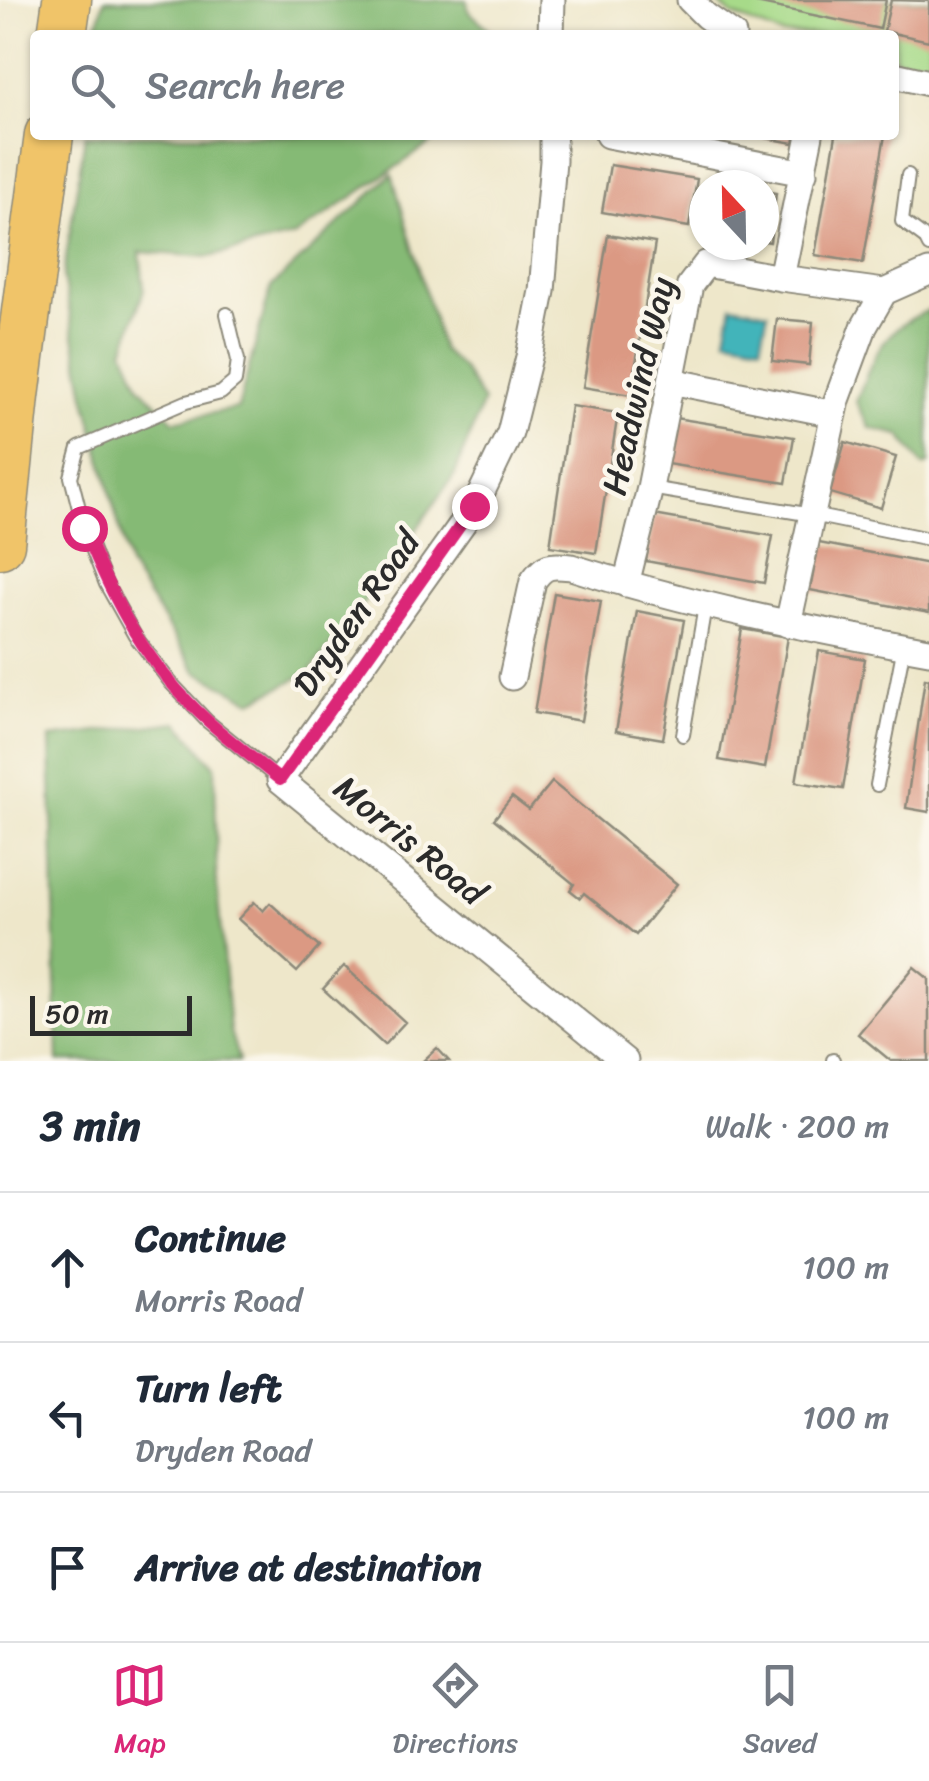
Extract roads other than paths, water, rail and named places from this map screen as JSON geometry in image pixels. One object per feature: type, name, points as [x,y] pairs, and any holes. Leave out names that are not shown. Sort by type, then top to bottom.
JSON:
[{"type":"highway","points":[[63,30],[67,0]]},
{"type":"highway","points":[[0,544],[47,140]]},
{"type":"street","points":[[551,30],[552,0]]},
{"type":"street","points":[[690,0],[726,30]]},
{"type":"street","points":[[899,76],[929,83]]},
{"type":"street","name":"Dryden Road","points":[[280,780],[474,506],[510,432],[542,290],[553,140]]},
{"type":"street","points":[[629,140],[804,173]]},
{"type":"street","points":[[781,278],[809,140]]},
{"type":"street","name":"Headwind Way","points":[[626,584],[650,488],[690,285],[706,264],[884,292]]},
{"type":"street","points":[[788,624],[834,414],[864,327],[884,292],[929,272]]},
{"type":"street","points":[[671,381],[834,414]]},
{"type":"street","points":[[512,677],[533,581],[540,570],[552,565],[706,606],[916,648]]},
{"type":"street","name":"Morris Road","points":[[280,780],[625,1061]]},
{"type":"lane","points":[[908,175],[902,221],[929,246]]},
{"type":"lane","name":"Morris Road","points":[[227,314],[238,360],[235,382],[221,393],[186,402],[79,448],[71,477],[84,528],[106,584],[135,636],[207,721],[280,780]]},
{"type":"lane","points":[[650,488],[812,515],[929,540]]},
{"type":"lane","points":[[683,735],[706,606]]},
{"type":"lane","points":[[877,785],[916,648]]},
{"type":"water","points":[[732,305],[768,312],[761,345],[726,338]]}]
